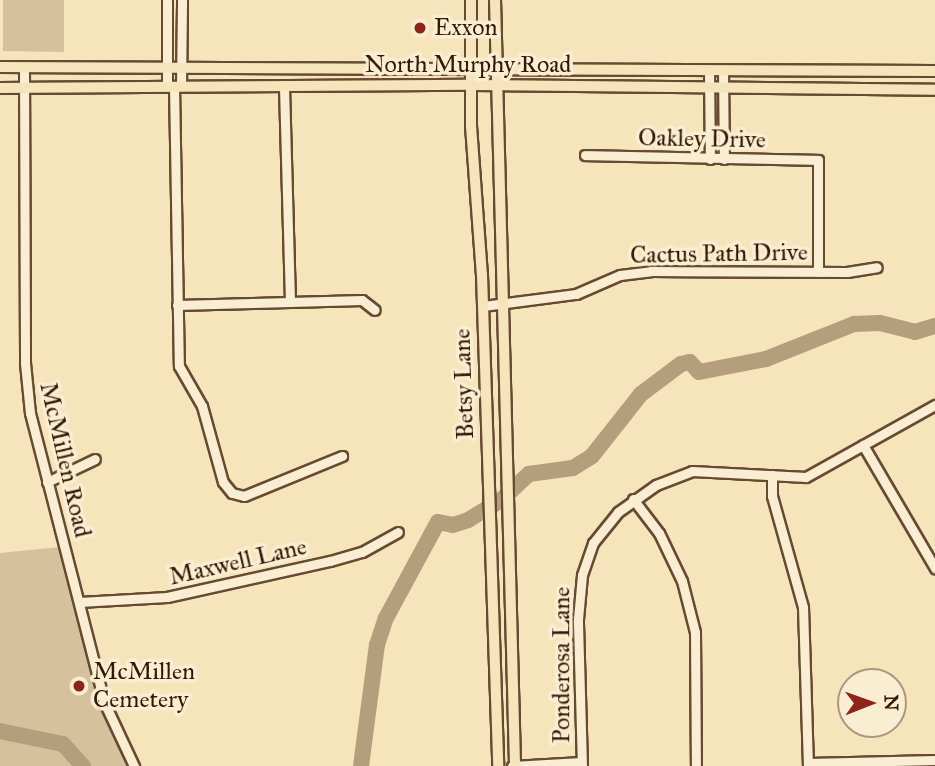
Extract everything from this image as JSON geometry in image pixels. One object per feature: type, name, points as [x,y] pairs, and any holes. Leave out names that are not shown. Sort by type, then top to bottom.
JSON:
[{"type":"main road","name":"Betsy Lane","points":[[471,0],[471,85],[483,306],[489,559],[498,766]]},
{"type":"main road","name":"Betsy Lane","points":[[495,0],[495,85],[510,441],[514,766]]},
{"type":"main road","name":"North Murphy Road","points":[[0,67],[496,66],[935,71]]},
{"type":"main road","name":"North Murphy Road","points":[[0,88],[495,85],[710,90],[935,90]]},
{"type":"street","points":[[167,0],[167,68],[174,86],[179,366],[202,406],[227,489],[244,496],[342,456]]},
{"type":"street","points":[[174,86],[181,68],[181,0]]},
{"type":"street","name":"McMillen Road","points":[[24,67],[25,363],[30,413],[104,702],[134,766]]},
{"type":"street","points":[[709,70],[710,159]]},
{"type":"street","points":[[723,70],[724,159]]},
{"type":"street","points":[[284,86],[290,302]]},
{"type":"street","name":"Oakley Drive","points":[[584,155],[818,160],[818,272]]},
{"type":"street","name":"Cactus Path Drive","points":[[483,306],[505,306],[576,294],[620,275],[652,271],[818,272],[877,267]]},
{"type":"street","points":[[177,305],[362,300],[375,310]]},
{"type":"street","points":[[696,766],[695,632],[682,581],[659,533],[634,499],[692,471],[806,477],[935,405]]},
{"type":"street","points":[[863,445],[935,568]]},
{"type":"street","points":[[47,482],[95,458]]},
{"type":"street","points":[[772,475],[772,496],[803,607],[808,764],[935,760]]},
{"type":"street","name":"Ponderosa Lane","points":[[582,764],[578,619],[582,575],[593,543],[634,499]]},
{"type":"street","name":"Maxwell Lane","points":[[79,602],[167,597],[362,552],[398,532]]},
{"type":"street","points":[[514,766],[582,764]]},
{"type":"shaded area","points":[[3,0],[64,0],[64,52],[3,51]]},
{"type":"shaded area","points":[[60,547],[97,699],[127,766],[0,766],[0,553]]},
{"type":"waterway","points":[[361,766],[377,645],[386,618],[438,522],[453,525],[468,520],[500,501],[529,474],[573,468],[592,456],[641,394],[681,364],[690,362],[699,372],[766,359],[854,324],[880,323],[915,332],[935,326]]},
{"type":"waterway","points":[[0,731],[63,744],[83,766]]},
{"type":"place","name":"Exxon","points":[[420,28]]},
{"type":"place","name":"McMillen Cemetery","points":[[79,686]]}]
